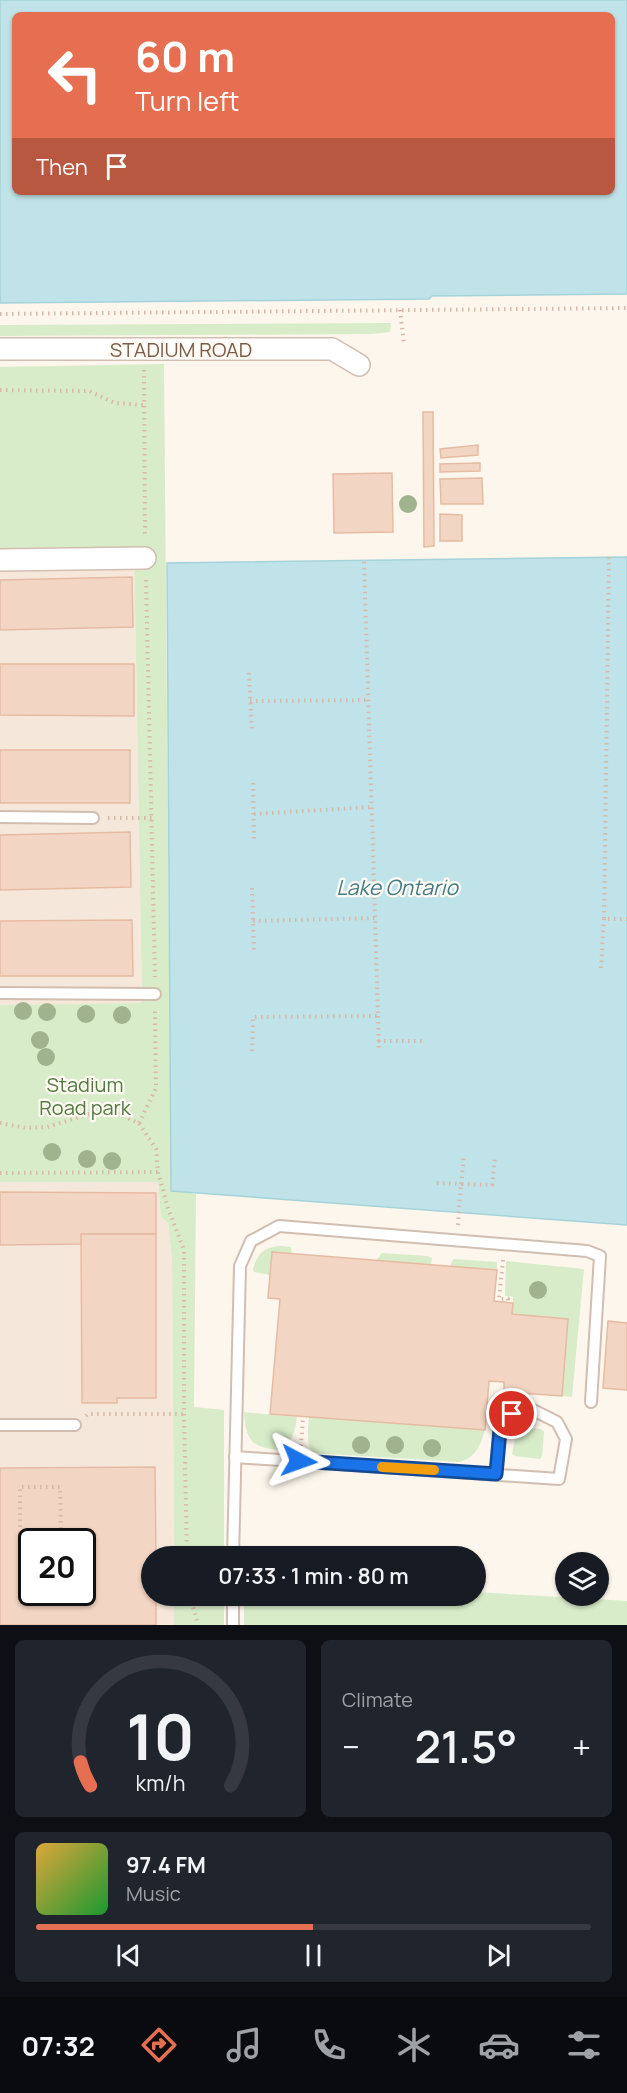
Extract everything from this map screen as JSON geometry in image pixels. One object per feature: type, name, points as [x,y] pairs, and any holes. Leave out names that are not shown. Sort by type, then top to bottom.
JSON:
[{"type":"street","name":"STADIUM ROAD","points":[[0,349],[332,349],[359,365]]},
{"type":"street","points":[[0,560],[145,558]]},
{"type":"lane","points":[[0,817],[93,818]]},
{"type":"lane","points":[[0,993],[155,994]]},
{"type":"lane","points":[[233,1546],[240,1266],[251,1241],[279,1226],[587,1251],[600,1256],[591,1402]]},
{"type":"lane","points":[[235,1457],[559,1479],[566,1439],[557,1422],[533,1410],[512,1414],[500,1430],[496,1474]]},
{"type":"lane","points":[[0,1425],[75,1425]]},
{"type":"lane","points":[[233,1606],[233,1625]]},
{"type":"path","points":[[0,314],[627,308]]},
{"type":"path","points":[[400,310],[404,343]]},
{"type":"path","points":[[139,1123],[156,1088],[143,348]]},
{"type":"path","points":[[0,390],[89,391],[116,403],[144,405]]},
{"type":"path","points":[[601,968],[609,557]]},
{"type":"path","points":[[364,561],[379,1049]]},
{"type":"path","points":[[249,673],[252,730]]},
{"type":"path","points":[[250,701],[370,700]]},
{"type":"path","points":[[253,783],[254,839]]},
{"type":"path","points":[[254,814],[372,807]]},
{"type":"path","points":[[126,818],[152,818]]},
{"type":"path","points":[[252,888],[254,952]]},
{"type":"path","points":[[253,921],[376,918]]},
{"type":"path","points":[[603,919],[627,919]]},
{"type":"path","points":[[252,1051],[253,1017],[378,1016]]},
{"type":"path","points":[[378,1041],[424,1041]]},
{"type":"path","points":[[0,1123],[26,1128],[47,1127],[89,1114],[116,1113],[139,1123],[156,1149],[158,1172],[168,1208],[184,1250],[187,1546]]},
{"type":"path","points":[[460,1209],[464,1155]]},
{"type":"path","points":[[437,1183],[492,1185],[495,1156]]},
{"type":"path","points":[[0,1173],[158,1172]]},
{"type":"path","points":[[505,1244],[500,1299],[508,1299],[508,1302]]},
{"type":"path","points":[[75,1425],[88,1414],[184,1414]]},
{"type":"path","points":[[299,1461],[303,1417]]},
{"type":"path","points":[[20,1528],[20,1487],[60,1487],[61,1528]]},
{"type":"path","points":[[193,1606],[198,1625]]},
{"type":"shaded area","points":[[134,547],[142,1004],[0,1005],[0,548]]},
{"type":"shaded area","points":[[0,1182],[158,1182],[161,1217],[168,1223],[172,1259],[174,1546],[141,1546],[141,1606],[174,1606],[174,1625],[0,1625]]},
{"type":"green space","points":[[391,323],[390,332],[372,334],[0,336],[0,325]]},
{"type":"green space","name":"Stadium Road park","points":[[164,364],[171,1190],[196,1194],[194,1407],[224,1410],[224,1546],[174,1546],[172,1259],[168,1223],[161,1217],[158,1182],[0,1182],[0,1005],[142,1003],[134,547],[0,548],[0,367]]},
{"type":"green space","points":[[281,1246],[291,1247],[292,1254],[272,1252],[270,1275],[254,1272],[255,1263],[262,1252]]},
{"type":"green space","points":[[382,1253],[427,1256],[432,1258],[431,1265],[376,1261]]},
{"type":"green space","points":[[453,1259],[497,1262],[497,1270],[450,1267]]},
{"type":"green space","points":[[506,1261],[584,1269],[572,1397],[562,1396],[568,1319],[512,1314],[513,1297],[505,1296]]},
{"type":"green space","points":[[244,1412],[297,1417],[291,1439],[282,1450],[257,1445],[249,1437]]},
{"type":"green space","points":[[309,1417],[485,1430],[477,1450],[460,1462],[312,1453],[308,1440]]},
{"type":"green space","points":[[517,1427],[541,1429],[544,1432],[540,1459],[512,1454]]},
{"type":"green space","points":[[486,1593],[555,1597],[555,1606],[609,1606],[609,1600],[627,1601],[627,1625],[244,1625],[244,1606],[486,1606]]},
{"type":"green space","points":[[174,1606],[224,1606],[224,1625],[174,1625]]},
{"type":"water","points":[[0,0],[627,0],[627,294],[432,296],[429,299],[0,303]]},
{"type":"water","name":"Lake Ontario","points":[[627,557],[627,1225],[171,1191],[167,563]]},
{"type":"building","points":[[423,412],[433,412],[434,546],[424,547]]},
{"type":"building","points":[[478,445],[478,455],[441,458],[440,449]]},
{"type":"building","points":[[480,463],[480,471],[440,472],[440,464]]},
{"type":"building","points":[[392,473],[393,532],[334,533],[333,474]]},
{"type":"building","points":[[482,478],[483,504],[441,504],[440,479]]},
{"type":"building","points":[[440,514],[462,515],[462,541],[440,541]]},
{"type":"building","points":[[132,577],[133,627],[0,630],[0,580]]},
{"type":"building","points":[[0,664],[134,664],[134,716],[0,715]]},
{"type":"building","points":[[0,750],[130,750],[130,803],[0,803]]},
{"type":"building","points":[[130,832],[131,887],[0,890],[0,835]]},
{"type":"building","points":[[132,920],[133,976],[0,976],[0,921]]},
{"type":"building","points":[[0,1192],[156,1193],[156,1234],[81,1234],[82,1244],[0,1245]]},
{"type":"building","points":[[81,1234],[156,1234],[156,1398],[117,1398],[117,1403],[82,1403]]},
{"type":"building","points":[[272,1252],[497,1270],[494,1301],[513,1303],[512,1314],[568,1319],[562,1396],[504,1392],[504,1382],[489,1381],[485,1430],[270,1414],[280,1299],[268,1298]]},
{"type":"building","points":[[608,1321],[627,1323],[627,1390],[603,1388]]},
{"type":"building","points":[[155,1467],[156,1546],[141,1546],[141,1606],[156,1606],[156,1625],[0,1625],[0,1468]]},
{"type":"slow traffic","points":[[382,1467],[434,1470]]},
{"type":"route","points":[[299,1461],[496,1474],[500,1430],[512,1414]]}]
